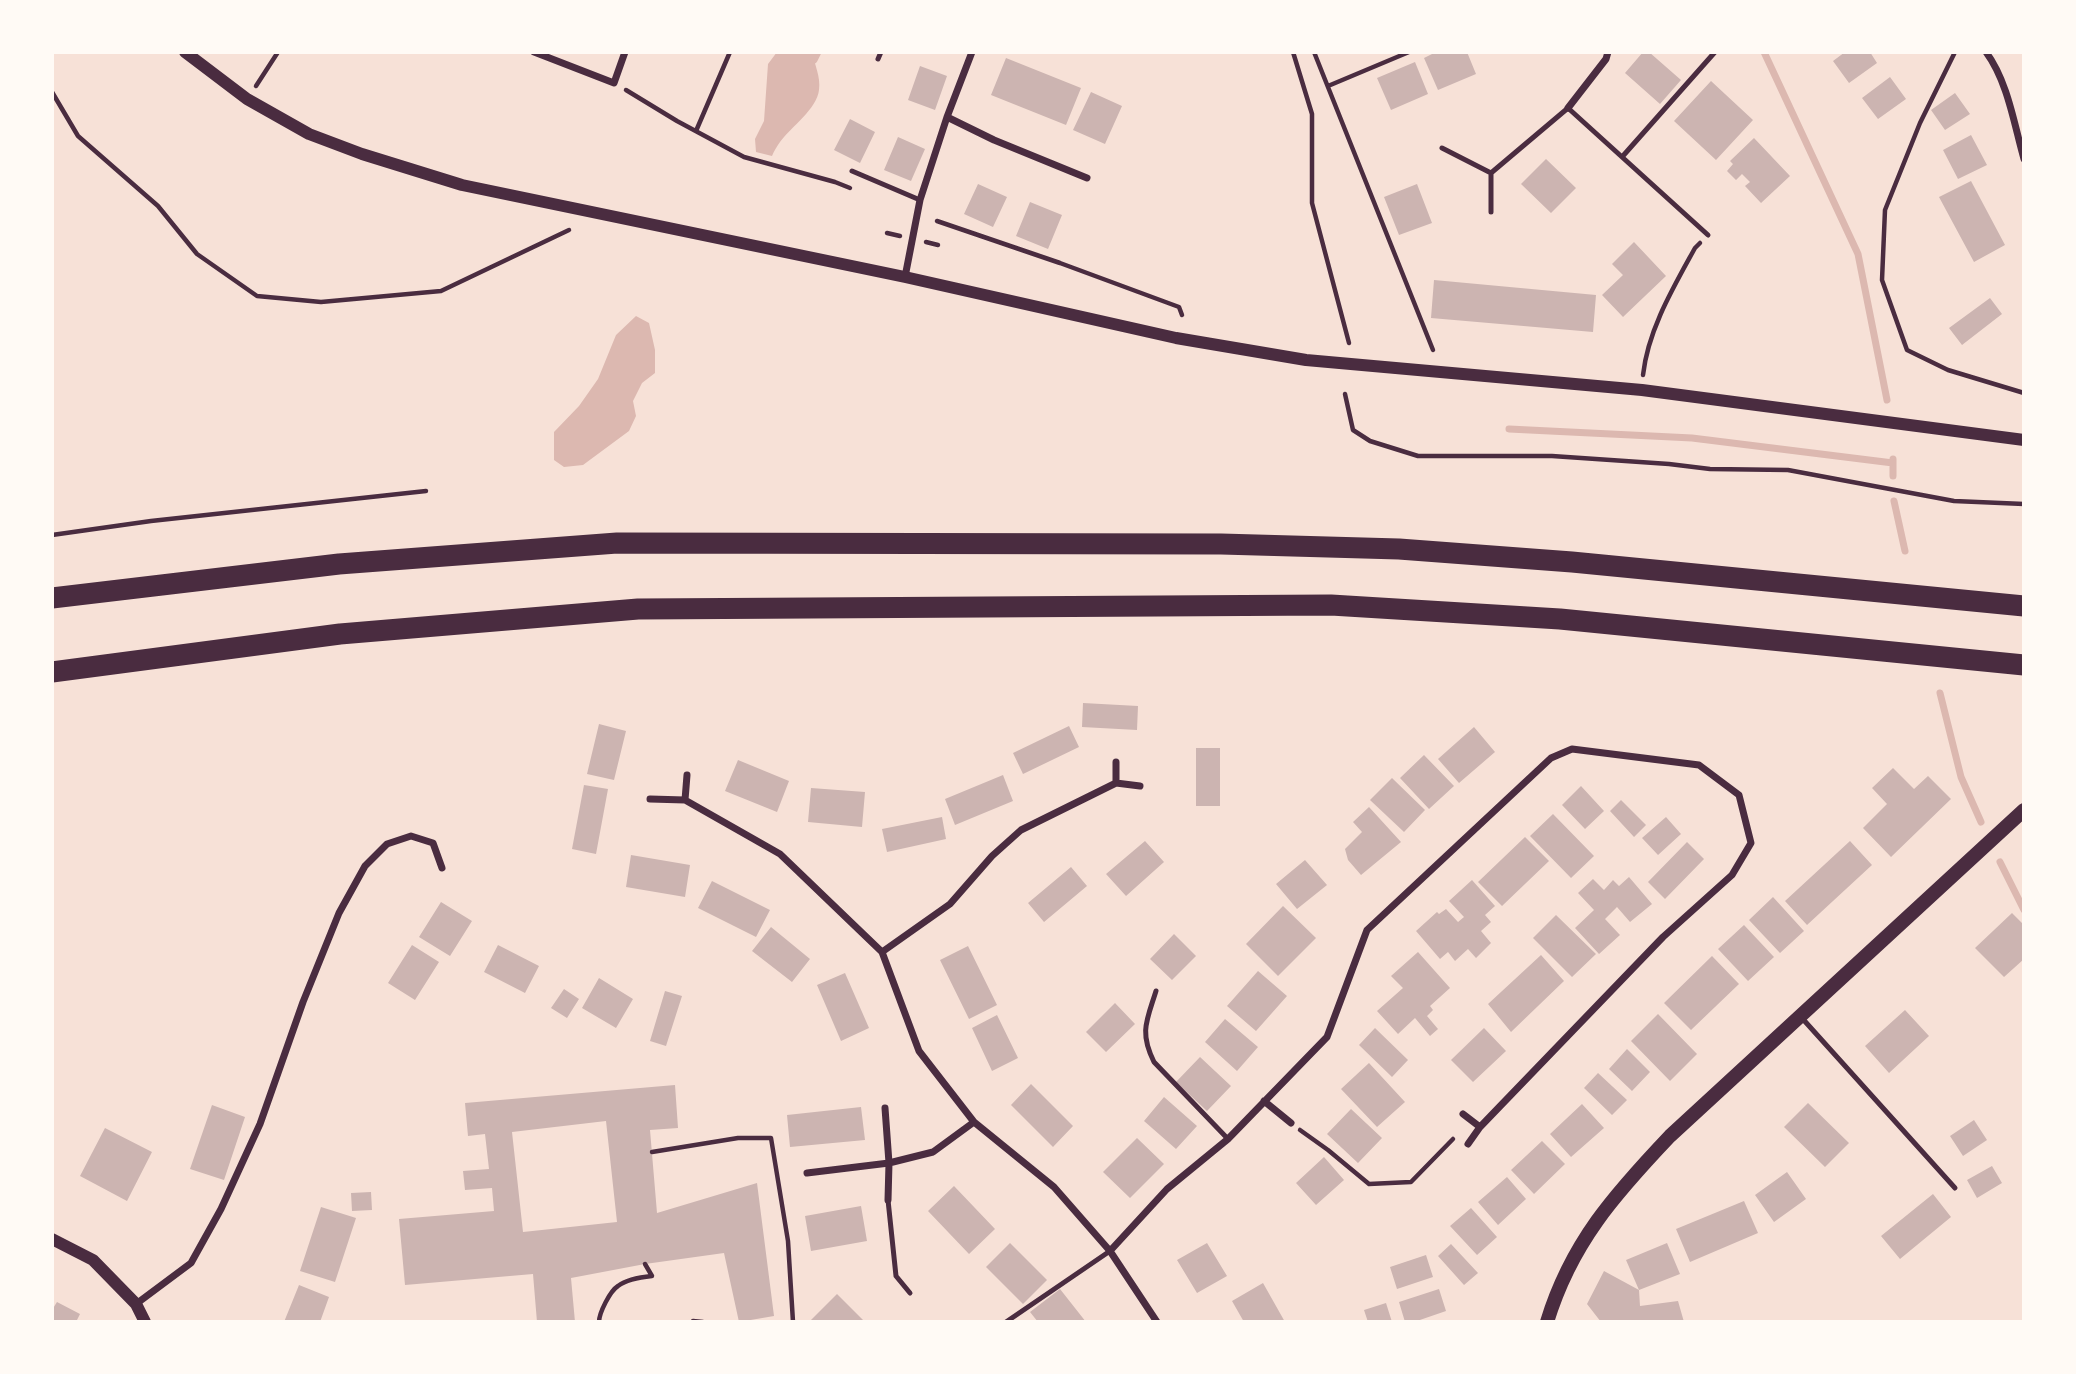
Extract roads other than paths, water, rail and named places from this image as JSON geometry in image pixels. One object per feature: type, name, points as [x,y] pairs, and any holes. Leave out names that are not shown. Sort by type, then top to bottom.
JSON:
[{"type":"highway","points":[[52,598],[339,564],[617,543],[1222,544],[1399,549],[1545,559],[2024,606]]},
{"type":"highway","points":[[52,672],[340,634],[638,609],[1331,605],[1560,619],[2024,664]]},
{"type":"main road","points":[[1547,1321],[1562,1279],[1580,1244],[1625,1184],[1670,1136],[1799,1015],[2024,810]]},
{"type":"street","points":[[185,52],[247,99],[309,134],[362,154],[462,185],[905,277],[1176,338],[1306,360],[1642,390],[2024,440]]},
{"type":"street","points":[[534,52],[614,83],[625,52]]},
{"type":"street","points":[[905,277],[920,200],[972,52]]},
{"type":"street","points":[[1568,108],[1606,59],[1608,52]]},
{"type":"street","points":[[1986,52],[1994,64],[2008,101],[2024,159]]},
{"type":"street","points":[[947,117],[1087,178]]},
{"type":"street","points":[[1110,1251],[1167,1189],[1228,1139],[1326,1037],[1367,930],[1551,758],[1572,749],[1699,765],[1739,795],[1751,843],[1732,875],[1663,937],[1480,1127],[1468,1144]]},
{"type":"street","points":[[1116,762],[1116,783]]},
{"type":"street","points":[[685,800],[687,775]]},
{"type":"street","points":[[881,953],[950,904],[992,856],[1021,830],[1116,783],[1140,786]]},
{"type":"street","points":[[650,799],[685,800],[780,854],[881,953],[919,1051],[974,1122],[1054,1187],[1110,1251],[1157,1321]]},
{"type":"street","points":[[136,1304],[191,1263],[221,1209],[260,1124],[303,1002],[339,913],[365,866],[387,844],[411,836],[433,843],[442,868]]},
{"type":"street","points":[[1264,1101],[1291,1123]]},
{"type":"street","points":[[885,1108],[889,1163],[888,1200]]},
{"type":"street","points":[[1463,1114],[1480,1127]]},
{"type":"street","points":[[807,1172],[889,1163],[933,1152],[974,1122]]},
{"type":"street","points":[[52,1239],[93,1260],[136,1304],[145,1321]]},
{"type":"lane","points":[[1622,157],[1715,52]]},
{"type":"lane","points":[[1491,212],[1491,173],[1568,108],[1708,235]]},
{"type":"lane","points":[[1443,148],[1491,173]]},
{"type":"lane","points":[[852,171],[920,200]]},
{"type":"lane","points":[[1156,991],[1144,1027],[1146,1047],[1154,1062],[1228,1139]]},
{"type":"lane","points":[[1799,1015],[1955,1188]]},
{"type":"lane","points":[[888,1200],[895,1276],[910,1293]]},
{"type":"lane","points":[[1006,1321],[1110,1251]]},
{"type":"waterway","points":[[814,60],[818,52]]},
{"type":"waterway","points":[[1764,52],[1858,254],[1887,400]]},
{"type":"waterway","points":[[1509,429],[1692,438],[1893,463]]},
{"type":"waterway","points":[[1893,459],[1893,476]]},
{"type":"waterway","points":[[1894,501],[1905,551]]},
{"type":"waterway","points":[[1940,693],[1961,777],[1981,822]]},
{"type":"waterway","points":[[2000,862],[2024,910]]}]
